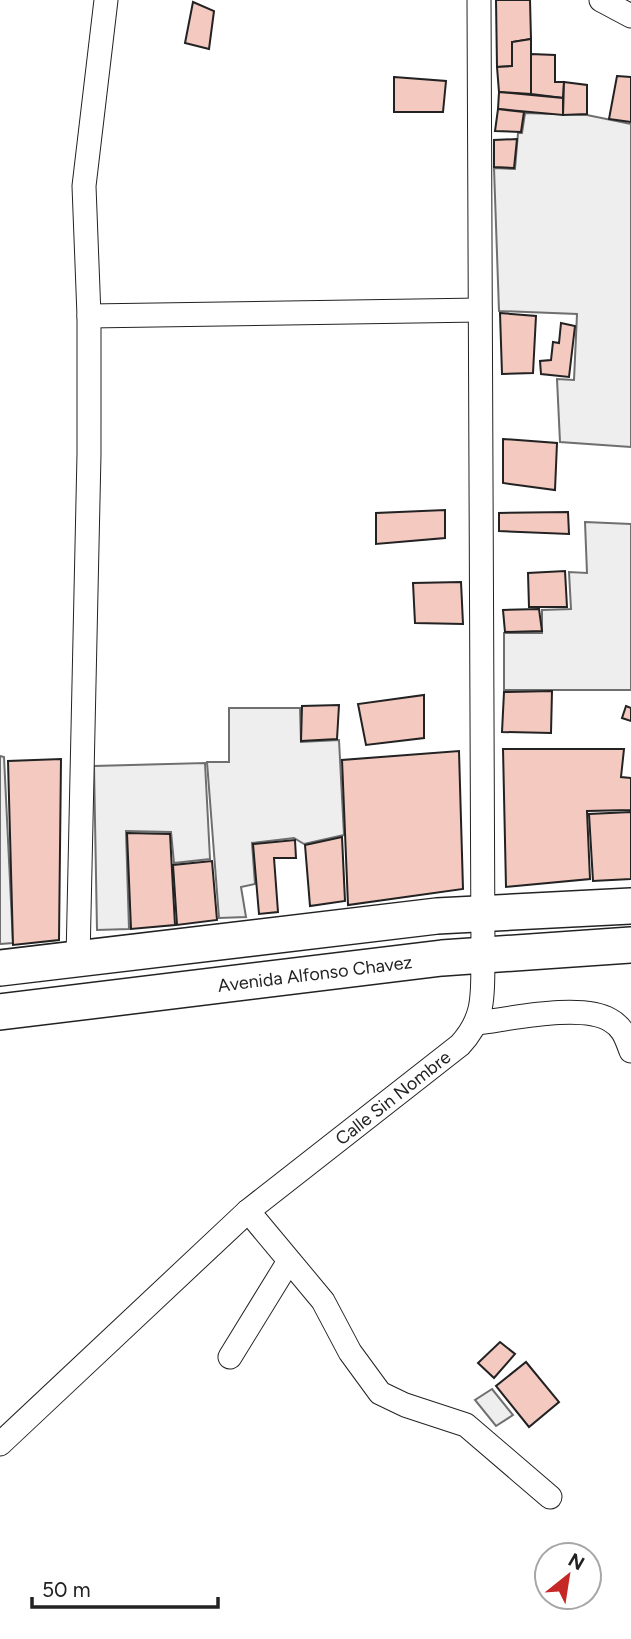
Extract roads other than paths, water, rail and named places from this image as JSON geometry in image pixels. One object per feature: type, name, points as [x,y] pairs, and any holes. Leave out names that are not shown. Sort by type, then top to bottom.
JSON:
[{"type":"main road","points":[[0,968],[481,912],[631,906]]},
{"type":"main road","name":"Avenida Alfonso Chavez","points":[[0,1012],[483,954],[631,945]]},
{"type":"street","points":[[78,959],[89,316],[85,186],[106,0]]},
{"type":"street","points":[[479,0],[483,954],[482,1008],[477,1023],[535,1015],[600,1016],[624,1032],[631,1051]]},
{"type":"street","points":[[601,0],[631,16]]},
{"type":"street","points":[[89,316],[480,310]]},
{"type":"street","name":"Calle Sin Nombre","points":[[0,1444],[248,1211],[460,1045],[477,1023]]},
{"type":"street","points":[[248,1211],[323,1301],[351,1352],[380,1393],[405,1405],[466,1425],[550,1497]]},
{"type":"street","points":[[230,1357],[289,1261]]}]
